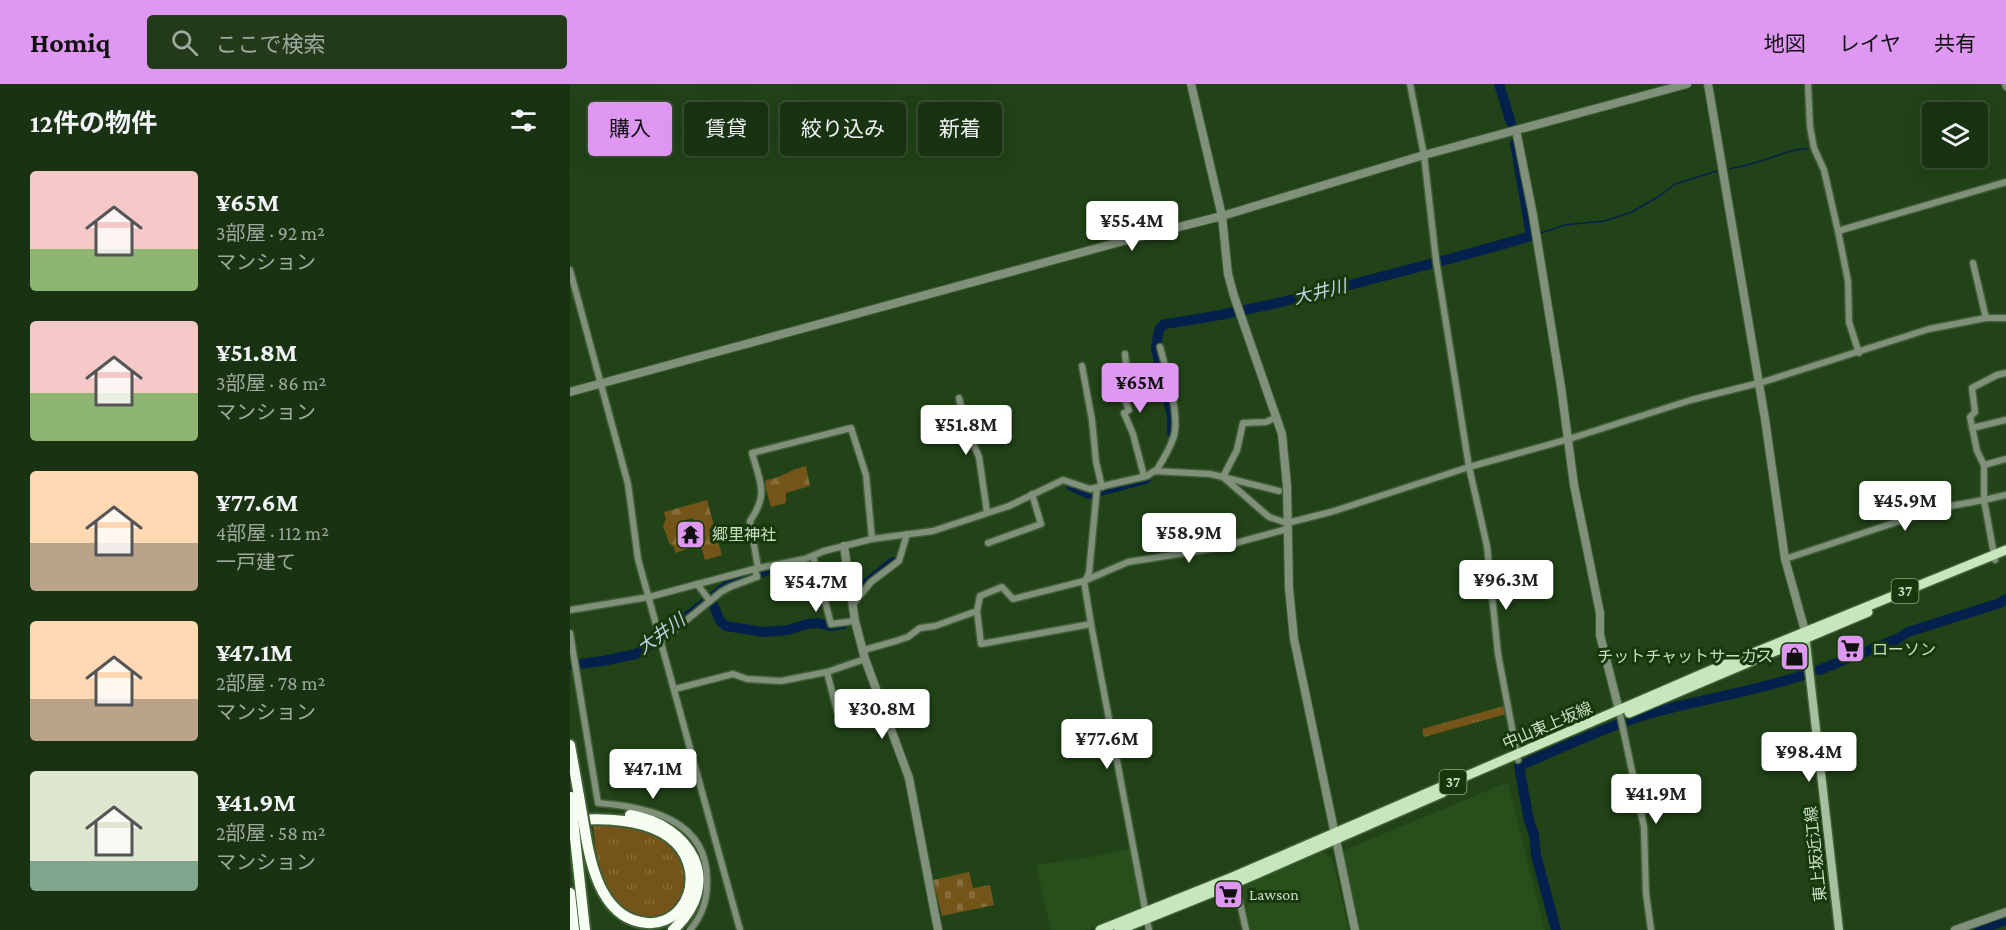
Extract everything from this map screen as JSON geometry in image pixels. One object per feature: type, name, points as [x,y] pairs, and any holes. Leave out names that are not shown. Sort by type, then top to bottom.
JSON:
[{"type":"highway","points":[[570,745],[573,793],[580,838],[585,930]]},
{"type":"highway","points":[[570,813],[602,812],[645,818],[663,825],[682,839],[695,859],[698,885],[690,911],[673,930]]},
{"type":"highway","points":[[570,820],[602,819],[635,823],[654,829],[670,838],[686,858],[690,873],[690,888],[681,908],[666,920],[652,923],[636,921],[621,913],[609,902],[599,884],[580,838]]},
{"type":"highway","points":[[570,893],[573,930]]},
{"type":"main road","name":"中山東上坂線","points":[[1119,930],[1518,757],[1622,718],[1805,634],[1994,558],[2006,550]]},
{"type":"main road","name":"中山東上坂線","points":[[1994,558],[2006,556]]},
{"type":"main road","name":"東上坂近江線","points":[[1805,634],[1839,930]]},
{"type":"main road","name":"中山東上坂線","points":[[1100,930],[1147,916]]},
{"type":"street","points":[[1191,84],[1222,216],[1228,274],[1239,312],[1278,417],[1285,450],[1289,588],[1294,639],[1354,930]]},
{"type":"street","points":[[1410,84],[1424,155],[1436,262],[1469,467],[1487,546],[1498,654],[1518,757]]},
{"type":"street","points":[[570,392],[1222,216],[1424,155],[1687,84]]},
{"type":"street","points":[[1708,84],[1759,384],[1785,559],[1805,634]]},
{"type":"street","points":[[1808,84],[1810,127],[1814,148],[1824,170],[1838,231],[1848,281],[1849,322],[1859,353]]},
{"type":"street","points":[[1516,130],[1533,215],[1569,439],[1574,485],[1600,613],[1600,635],[1622,718],[1644,827],[1646,893],[1651,930]]},
{"type":"street","points":[[1838,231],[2006,182]]},
{"type":"street","points":[[1973,263],[1986,318]]},
{"type":"street","points":[[570,270],[628,484],[638,559],[740,930]]},
{"type":"street","points":[[1091,624],[981,644],[977,611],[980,596],[1002,587],[1013,599],[1084,581],[1128,562],[1217,548],[1469,467],[1569,439],[1691,400],[1759,384],[1929,329],[1986,318],[2006,318]]},
{"type":"street","points":[[1156,471],[1174,435],[1175,420],[1160,346]]},
{"type":"street","points":[[1125,354],[1128,383],[1123,395],[1129,410],[1124,413],[1133,434],[1144,476]]},
{"type":"street","points":[[1082,366],[1092,420],[1098,490],[1089,573],[1084,581],[1149,930]]},
{"type":"street","points":[[1994,558],[1984,500],[1984,465],[1977,451],[1970,417],[1975,412],[1972,388],[1997,375],[2006,373]]},
{"type":"street","points":[[959,398],[966,427],[979,457],[987,512]]},
{"type":"street","points":[[1223,477],[1237,450],[1243,423],[1266,422],[1278,417]]},
{"type":"street","points":[[1972,428],[2006,420]]},
{"type":"street","points":[[661,640],[709,599],[757,576],[750,521],[762,502],[762,495],[752,453],[851,428],[866,475],[872,539]]},
{"type":"street","points":[[1984,465],[2006,459]]},
{"type":"street","points":[[570,610],[649,597],[872,539],[933,531],[1009,506],[1063,480],[1098,490],[1156,471],[1210,474],[1279,491]]},
{"type":"street","points":[[1223,477],[1269,517],[1287,526]]},
{"type":"street","points":[[988,543],[1041,524],[1032,494]]},
{"type":"street","points":[[1785,559],[1939,508],[2006,495]]},
{"type":"street","points":[[853,604],[871,582],[899,561],[907,534]]},
{"type":"street","points":[[844,546],[855,621],[866,659],[909,778],[938,930]]},
{"type":"street","points":[[813,556],[831,624],[855,621]]},
{"type":"street","points":[[697,584],[709,599]]},
{"type":"street","points":[[864,650],[896,642],[920,628],[935,626],[977,611]]},
{"type":"street","points":[[570,633],[597,803],[631,806],[663,815],[684,828],[699,845],[707,870],[707,898],[699,920],[690,930]]},
{"type":"street","points":[[675,689],[733,674],[747,679],[781,681],[827,672],[866,659]]},
{"type":"street","points":[[827,672],[837,711],[882,704]]},
{"type":"street","points":[[1235,879],[1246,930]]},
{"type":"street","points":[[1955,930],[2006,912]]},
{"type":"shaded area","points":[[1508,782],[1545,930],[1358,930],[1340,852]]},
{"type":"shaded area","points":[[1132,848],[1144,907],[1086,930],[1051,930],[1036,865]]},
{"type":"shaded area","points":[[1323,852],[1332,858],[1349,930],[1251,930],[1242,888]]},
{"type":"green space","points":[[806,466],[810,486],[786,493],[786,503],[771,507],[765,485],[766,480]]},
{"type":"green space","points":[[707,500],[722,555],[705,560],[693,518],[682,521],[687,549],[675,553],[663,525],[666,519],[664,512]]},
{"type":"green space","points":[[1504,706],[1506,714],[1424,737],[1422,729]]},
{"type":"green space","points":[[593,825],[638,828],[668,843],[680,858],[686,873],[684,894],[674,910],[648,918],[633,915],[620,908],[604,884],[596,854]]},
{"type":"green space","points":[[969,872],[973,888],[990,885],[994,905],[942,916],[933,880]]},
{"type":"waterway","name":"大井川","points":[[1499,84],[1511,123]]},
{"type":"waterway","name":"大井川","points":[[1172,432],[1172,416],[1156,349],[1160,328],[1165,324],[1300,298],[1531,236],[1515,143]]},
{"type":"waterway","points":[[1730,169],[1792,151],[1808,149]]},
{"type":"waterway","points":[[1541,233],[1565,225],[1604,221],[1632,212],[1675,184],[1717,171]]},
{"type":"waterway","name":"大井川","points":[[1071,486],[1089,494],[1146,479]]},
{"type":"waterway","name":"大井川","points":[[866,584],[893,562]]},
{"type":"waterway","name":"大井川","points":[[570,665],[636,654],[728,585],[765,571]]},
{"type":"waterway","points":[[1819,670],[1897,639],[1908,632],[2000,603],[2006,599]]},
{"type":"waterway","name":"大井川","points":[[714,606],[720,621],[726,626],[764,632],[788,630],[807,624],[818,623],[830,626],[843,624]]},
{"type":"waterway","points":[[1556,930],[1536,855],[1534,834],[1529,821],[1519,766],[1626,721],[1803,675]]},
{"type":"waterway","points":[[1979,930],[2006,920]]},
{"type":"place","name":"郷里神社","points":[[691,534]]},
{"type":"place","name":"ローソン","points":[[1851,649]]},
{"type":"place","name":"チットチャットサーカス","points":[[1794,656]]},
{"type":"place","name":"Lawson","points":[[1228,894]]}]
